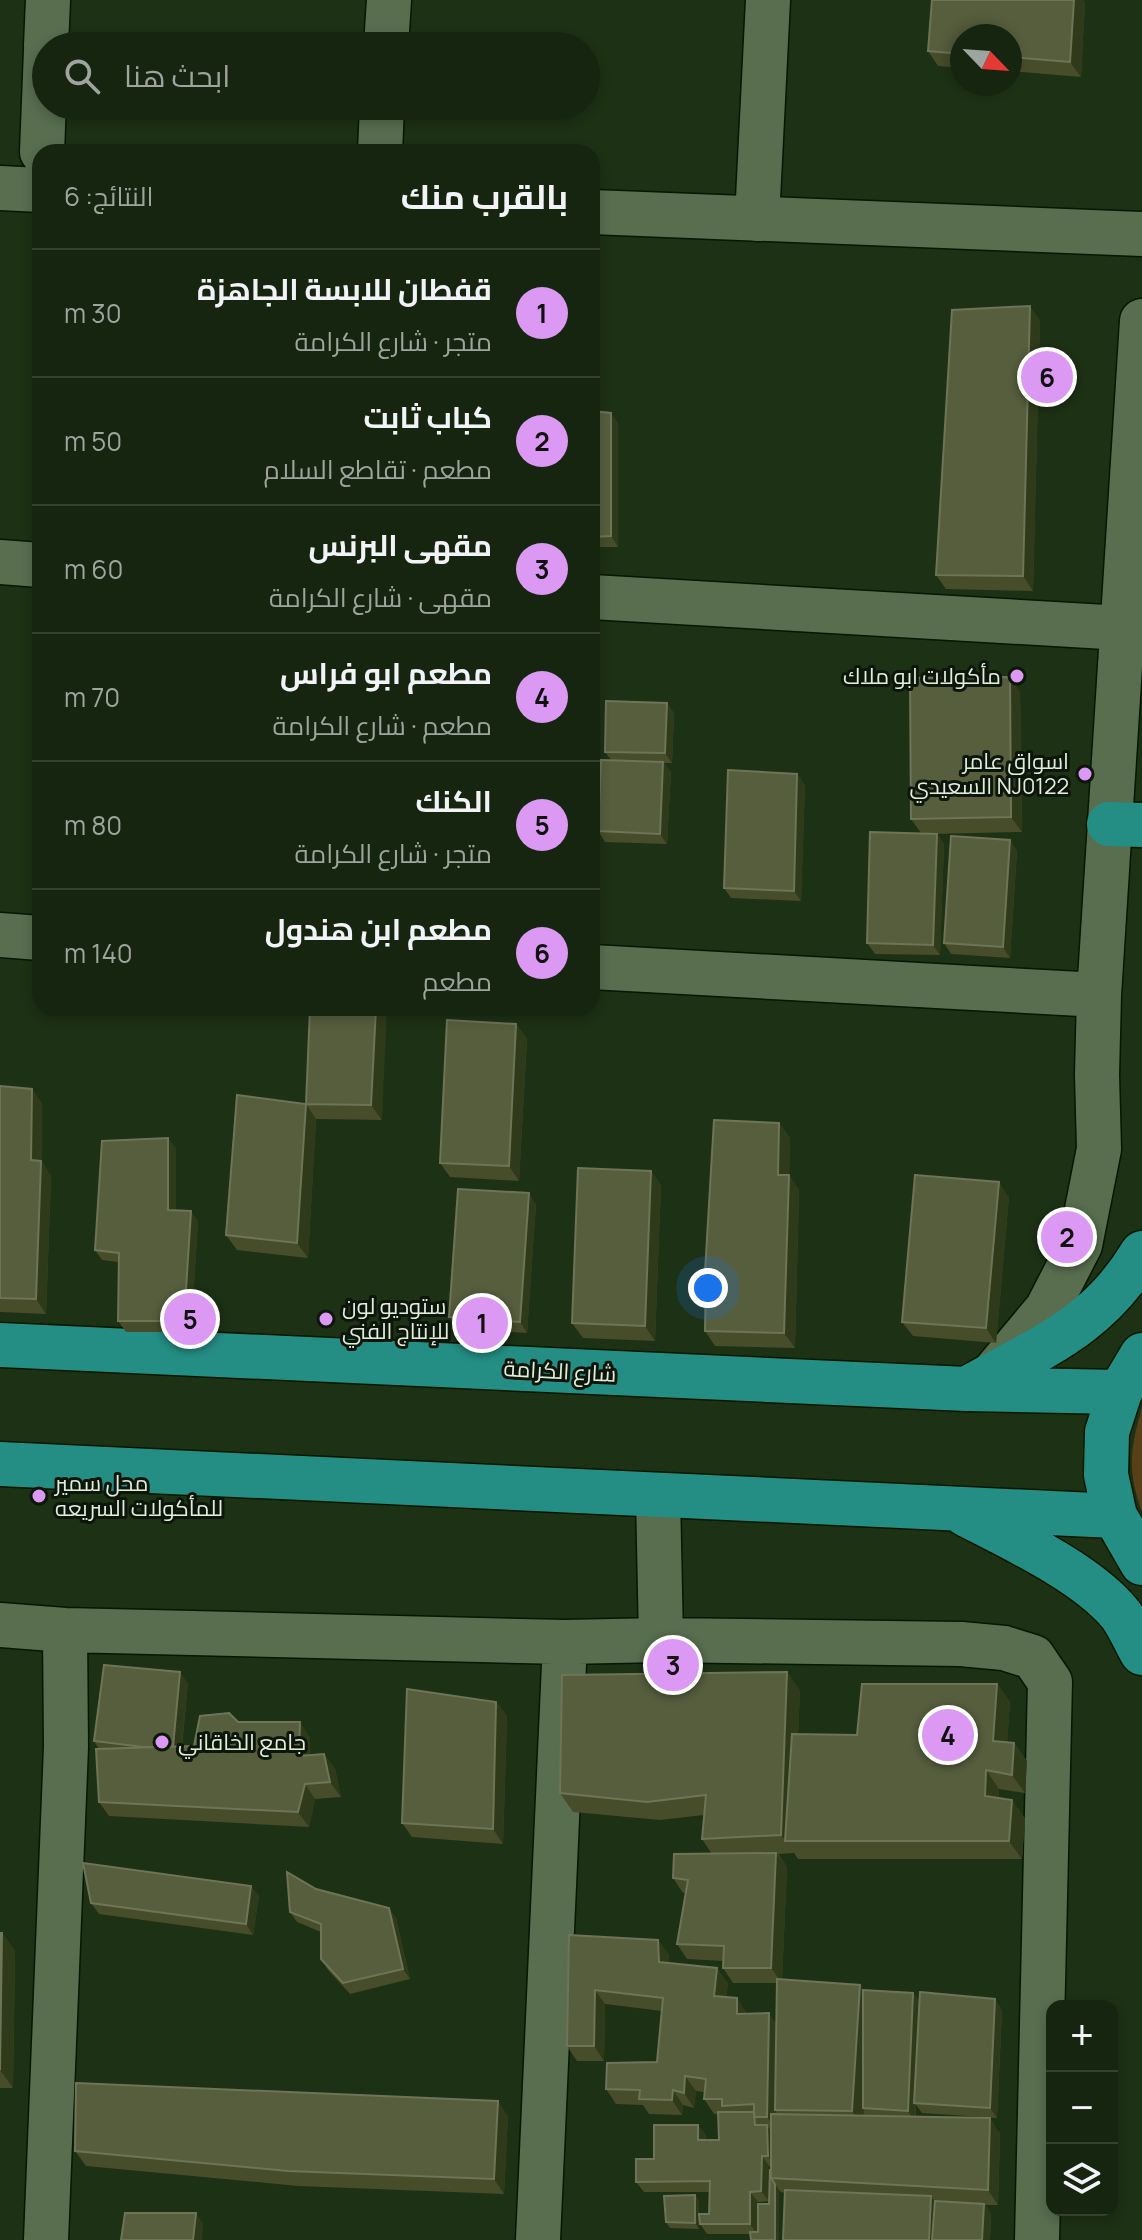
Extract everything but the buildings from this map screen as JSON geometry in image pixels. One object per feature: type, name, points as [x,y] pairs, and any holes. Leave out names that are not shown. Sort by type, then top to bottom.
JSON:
[{"type":"main road","points":[[979,1382],[1050,1345],[1098,1311],[1130,1273],[1142,1253]]},
{"type":"main road","name":"شارع الكرامة","points":[[0,1345],[979,1382],[1120,1392]]},
{"type":"main road","points":[[1142,1355],[1120,1392],[1107,1432],[1106,1475],[1115,1516],[1142,1563]]},
{"type":"main road","points":[[0,1464],[1115,1516]]},
{"type":"main road","points":[[952,1508],[1030,1547],[1093,1588],[1121,1616],[1142,1653]]},
{"type":"street","points":[[47,32],[48,0]]},
{"type":"street","points":[[387,32],[389,0]]},
{"type":"street","points":[[757,219],[768,0]]},
{"type":"street","points":[[42,144],[43,120]]},
{"type":"street","points":[[380,144],[381,120]]},
{"type":"street","points":[[0,188],[32,190]]},
{"type":"street","points":[[600,212],[1142,234]]},
{"type":"street","points":[[979,1382],[1047,1309],[1080,1245],[1099,1149],[1099,995],[1126,825],[1123,628],[1142,321]]},
{"type":"street","points":[[0,562],[32,564]]},
{"type":"street","points":[[600,597],[1123,628]]},
{"type":"street","points":[[0,935],[32,937]]},
{"type":"street","points":[[600,967],[1099,995]]},
{"type":"street","points":[[658,1495],[661,1640]]},
{"type":"street","points":[[0,1625],[65,1630],[565,1642],[661,1640],[961,1644],[1004,1648],[1033,1657],[1050,1682],[1037,2240]]},
{"type":"street","points":[[46,2240],[66,1747],[65,1630]]},
{"type":"street","points":[[538,2240],[565,1642]]},
{"type":"shaded area","points":[[1142,1408],[1142,1512],[1134,1484],[1132,1460]]},
{"type":"place","name":"مطعم ابن هندول","points":[[1047,377]]},
{"type":"place","name":"مأكولات ابو ملاك","points":[[1017,676]]},
{"type":"place","name":"اسواق عامر السعيدي NJ0122","points":[[1085,774]]},
{"type":"place","name":"كباب ثابت","points":[[1067,1237]]},
{"type":"place","name":"الكنك","points":[[190,1319]]},
{"type":"place","name":"ستوديو لون للإنتاج الفني","points":[[326,1319]]},
{"type":"place","name":"قفطان للابسة الجاهزة","points":[[482,1323]]},
{"type":"place","name":"محل سمير للمأكولات السريعه","points":[[39,1496]]},
{"type":"place","name":"مقهى البرنس","points":[[673,1665]]},
{"type":"place","name":"مطعم ابو فراس","points":[[948,1735]]},
{"type":"place","name":"جامع الخاقاني","points":[[162,1742]]}]
